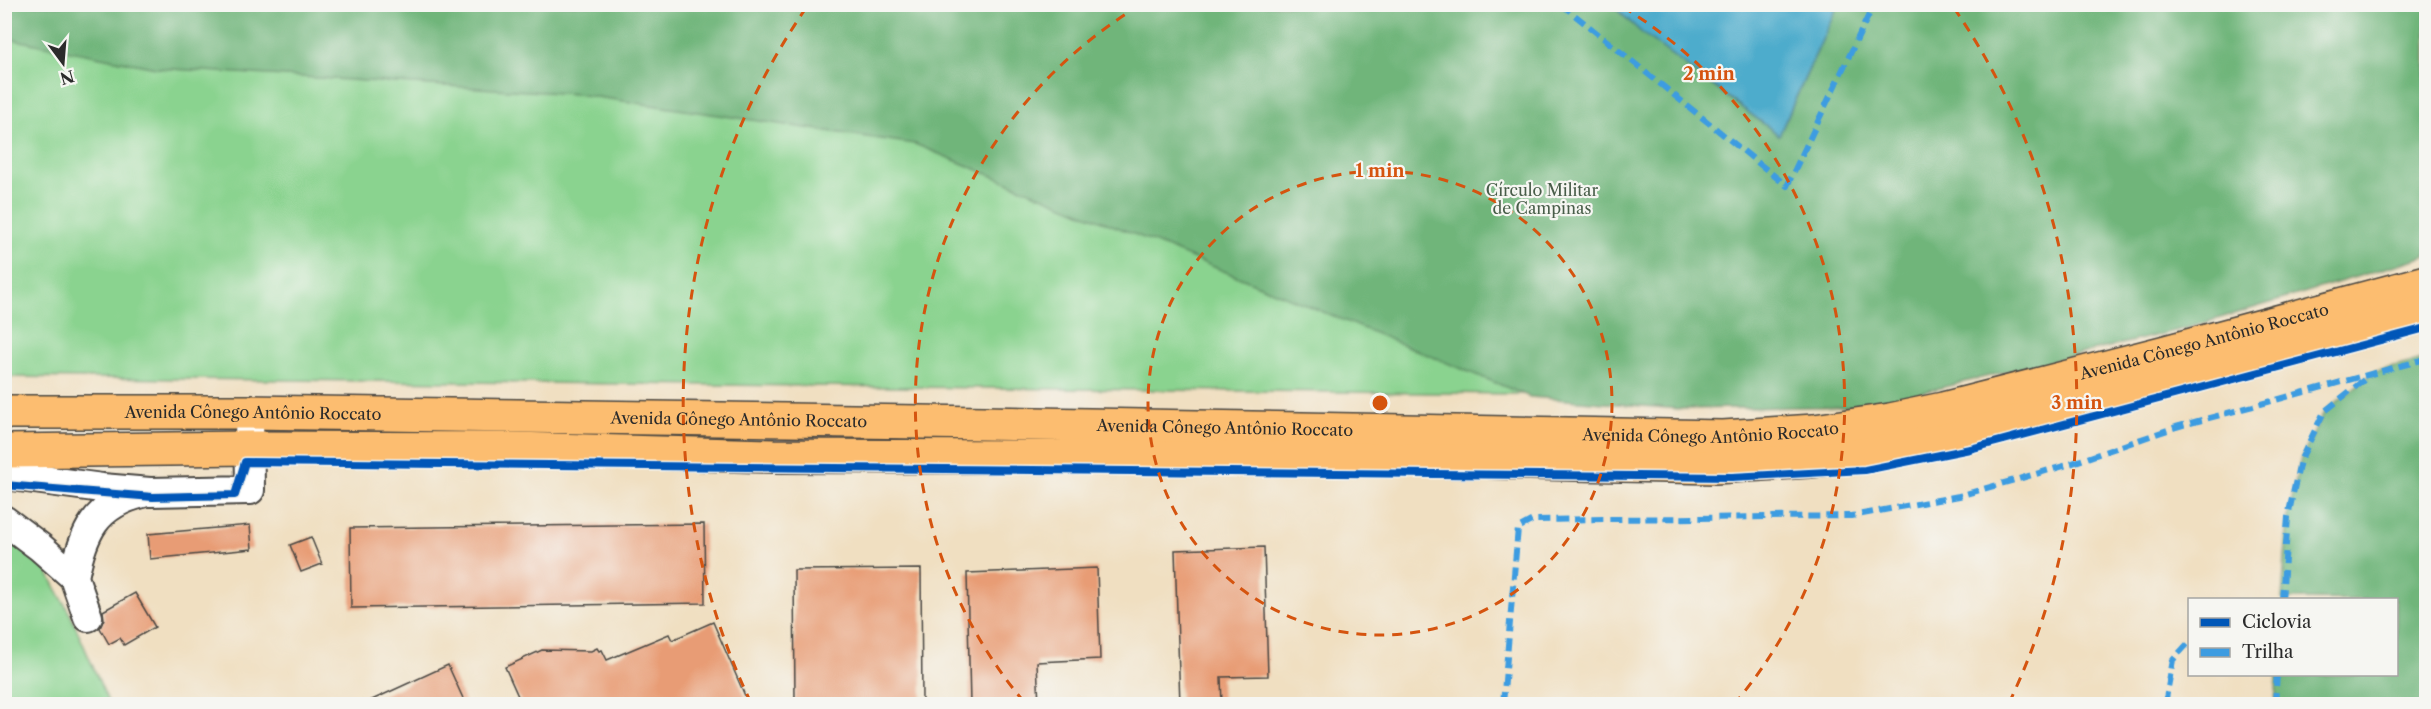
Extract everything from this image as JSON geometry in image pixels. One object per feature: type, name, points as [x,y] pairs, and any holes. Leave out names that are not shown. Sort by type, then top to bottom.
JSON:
[{"type":"main road","name":"Avenida Cônego Antônio Roccato","points":[[4,412],[249,412],[1723,437],[1814,431],[1890,420],[1943,409],[2427,282]]},
{"type":"main road","name":"Avenida Cônego Antônio Roccato","points":[[4,451],[250,448],[513,449],[798,456],[1288,458],[1715,467],[1774,464],[1886,452],[1960,437],[2427,312]]},
{"type":"street","points":[[4,475],[150,492],[250,490],[249,412]]},
{"type":"street","points":[[74,577],[83,540],[99,515],[113,503],[150,492]]},
{"type":"street","points":[[4,520],[74,577],[88,617]]},
{"type":"green space","points":[[4,5],[1612,5],[1642,33],[1779,135],[1838,5],[2426,5],[2426,256],[2187,328],[1866,406],[1680,409],[1530,397],[915,144],[576,94],[156,68],[5,38]]},
{"type":"green space","name":"Círculo Militar de Campinas","points":[[5,5],[1882,5],[1698,396],[5,377]]},
{"type":"green space","points":[[2426,359],[2426,704],[2275,704],[2277,676],[2398,676],[2398,598],[2282,598],[2288,517],[2300,461],[2324,412],[2374,372]]},
{"type":"green space","points":[[4,526],[42,562],[71,616],[109,704],[5,704]]},
{"type":"water","points":[[1612,5],[1838,5],[1779,135],[1642,33]]},
{"type":"building","points":[[704,524],[705,603],[351,608],[350,528]]},
{"type":"building","points":[[250,525],[252,549],[150,559],[148,534]]},
{"type":"building","points":[[311,537],[322,564],[301,572],[290,545]]},
{"type":"building","points":[[1264,547],[1268,676],[1221,677],[1222,705],[1180,705],[1175,550]]},
{"type":"building","points":[[1097,568],[1100,659],[1037,662],[1039,705],[970,705],[967,573]]},
{"type":"building","points":[[921,569],[922,703],[795,703],[794,570]]},
{"type":"building","points":[[135,593],[155,627],[124,645],[120,638],[109,644],[100,628],[104,619],[103,611]]},
{"type":"building","points":[[713,622],[749,705],[522,705],[505,667],[542,650],[591,651],[597,648],[599,651],[602,650],[607,660],[669,634],[672,640]]},
{"type":"building","points":[[448,665],[466,705],[361,705]]},
{"type":"marked path","points":[[794,4],[815,8],[827,4]]},
{"type":"marked path","points":[[1561,4],[1787,186],[1874,4]]},
{"type":"marked path","points":[[1503,704],[1518,528],[1533,520],[1852,516],[1959,496],[2067,465],[2176,427],[2426,359]]},
{"type":"marked path","points":[[2282,598],[2288,517],[2300,461],[2324,412],[2369,376]]},
{"type":"marked path","points":[[2165,704],[2173,660],[2188,643]]},
{"type":"marked path","points":[[2275,704],[2277,676]]},
{"type":"cycle path","points":[[4,485],[153,497],[235,495],[245,462],[1732,477],[1865,470],[1970,449],[2426,328]]}]
